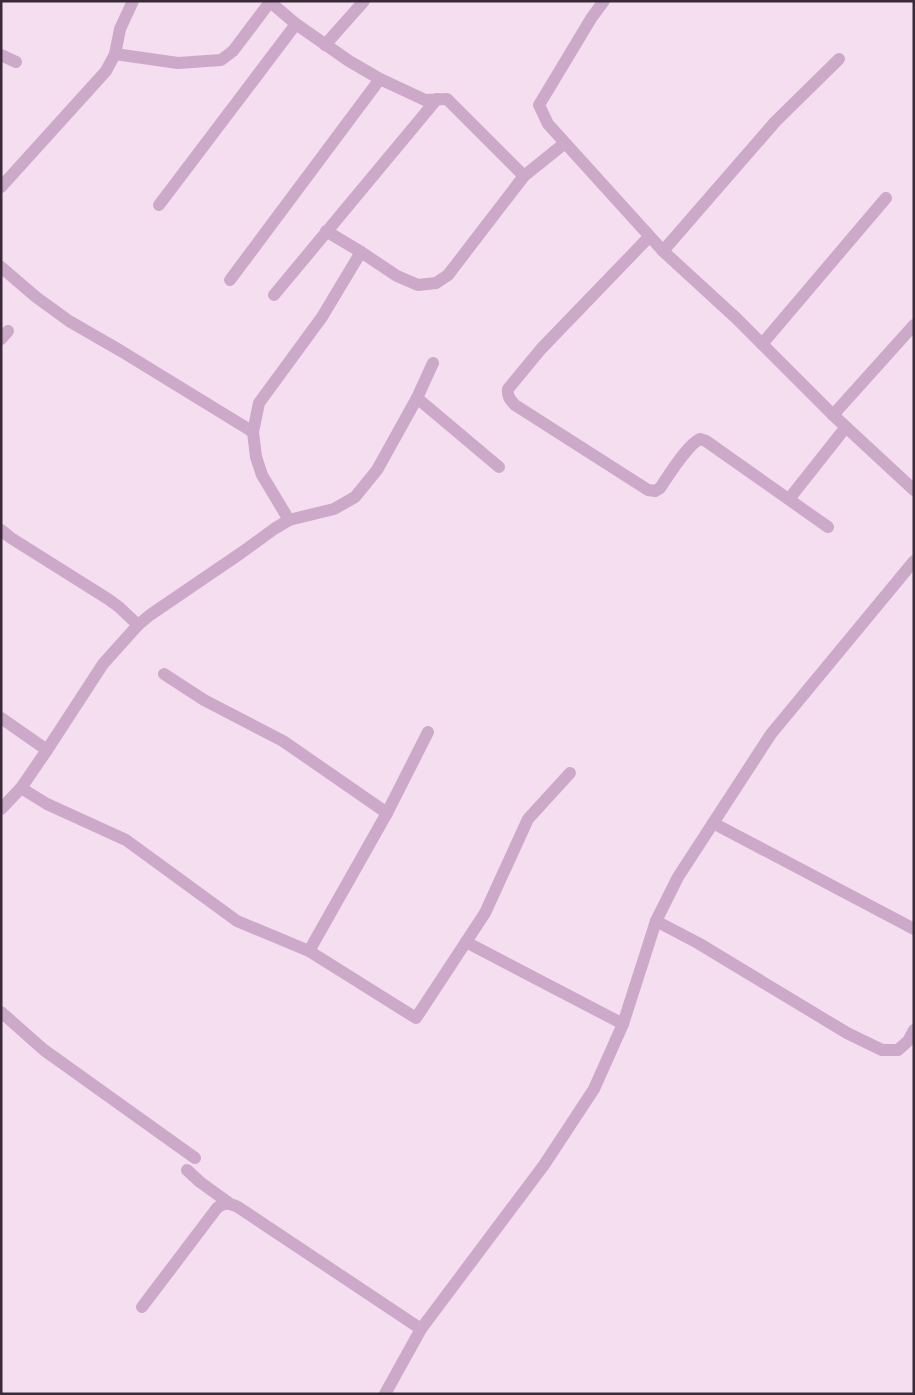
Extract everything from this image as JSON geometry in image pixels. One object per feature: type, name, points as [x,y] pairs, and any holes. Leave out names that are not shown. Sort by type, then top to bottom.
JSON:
[{"type":"street","points":[[1,187],[106,71],[114,54],[120,29],[133,1]]},
{"type":"street","points":[[325,45],[364,1]]},
{"type":"street","points":[[604,1],[592,17],[539,105],[548,124],[663,252],[736,318],[833,415],[914,490]]},
{"type":"street","points":[[114,54],[178,63],[221,60],[233,50],[270,2],[325,45],[380,79],[425,100],[447,99],[450,101],[524,176]]},
{"type":"street","points":[[159,205],[296,24]]},
{"type":"street","points":[[1,55],[16,62]]},
{"type":"street","points":[[663,252],[775,122],[839,59]]},
{"type":"street","points":[[230,280],[380,79]]},
{"type":"street","points":[[274,295],[437,99]]},
{"type":"street","points":[[326,232],[397,276],[418,285],[436,283],[448,275],[524,176],[565,143]]},
{"type":"street","points":[[762,344],[886,198]]},
{"type":"street","points":[[649,237],[540,349],[508,389],[510,401],[648,490],[655,491],[660,488],[695,442],[700,439],[706,441],[828,527]]},
{"type":"street","points":[[289,520],[262,475],[256,457],[253,432],[259,403],[322,317],[361,252]]},
{"type":"street","points":[[1,267],[36,297],[69,321],[253,432]]},
{"type":"street","points":[[833,415],[914,325]]},
{"type":"street","points":[[1,809],[21,788],[103,664],[138,625],[289,520],[334,509],[355,497],[376,470],[417,398],[434,363]]},
{"type":"street","points":[[417,398],[499,467]]},
{"type":"street","points":[[789,499],[846,427]]},
{"type":"street","points":[[1,530],[119,606],[138,625]]},
{"type":"street","points":[[385,1394],[421,1329],[549,1158],[594,1089],[623,1024],[656,921],[678,877],[771,734],[914,561]]},
{"type":"street","points":[[164,674],[204,700],[283,741],[387,813]]},
{"type":"street","points":[[1,718],[47,750]]},
{"type":"street","points":[[309,951],[387,813],[428,732]]},
{"type":"street","points":[[21,788],[47,804],[126,840],[237,921],[309,951],[416,1018],[486,912],[528,819],[570,773]]},
{"type":"street","points":[[713,823],[914,929]]},
{"type":"street","points":[[656,921],[698,943],[847,1033],[882,1050],[898,1050],[908,1042],[914,1030]]},
{"type":"street","points":[[466,942],[623,1024]]},
{"type":"street","points":[[1,1012],[44,1050],[195,1158]]},
{"type":"street","points":[[187,1170],[229,1203],[238,1206],[421,1329]]},
{"type":"street","points":[[142,1306],[217,1208],[223,1203],[229,1203]]}]
